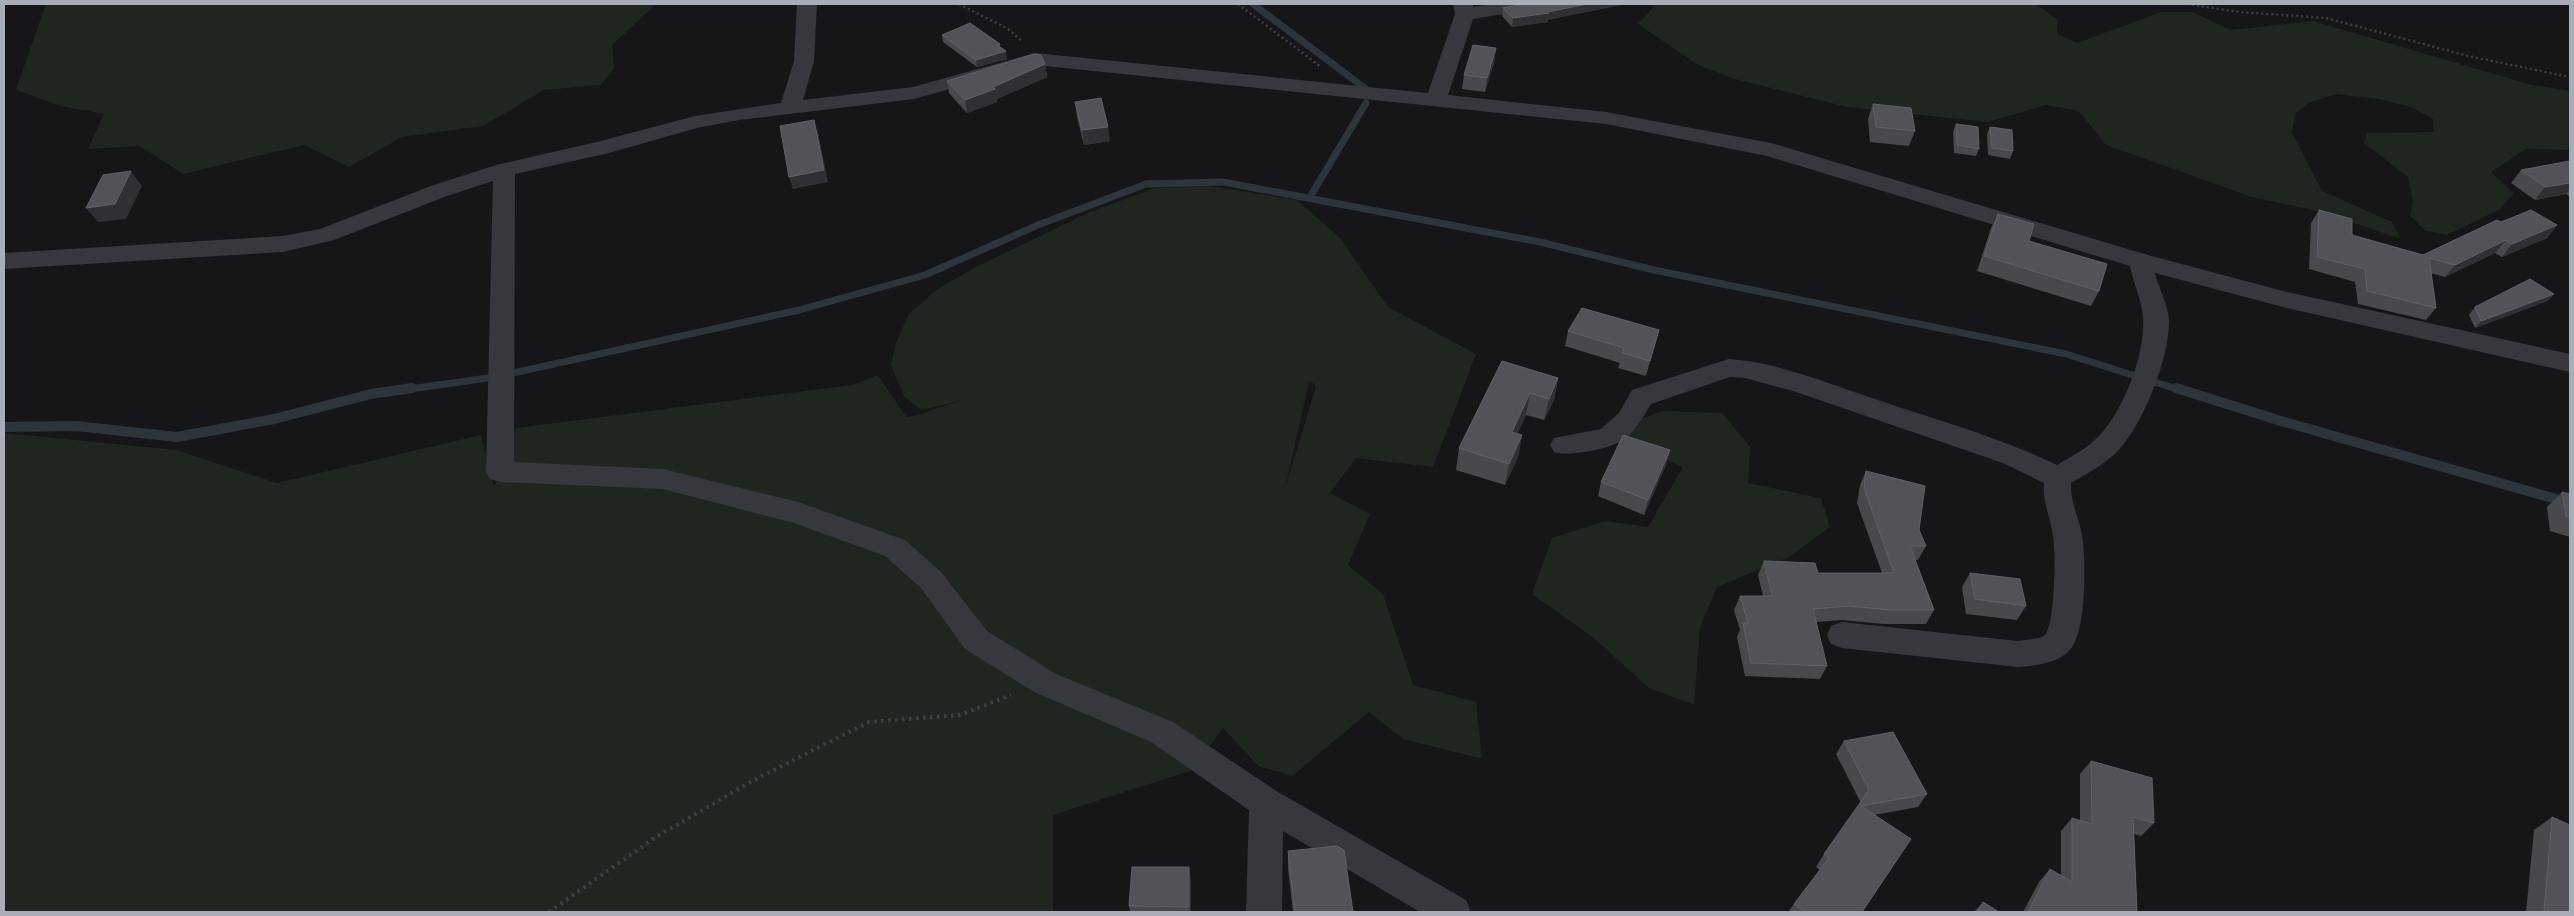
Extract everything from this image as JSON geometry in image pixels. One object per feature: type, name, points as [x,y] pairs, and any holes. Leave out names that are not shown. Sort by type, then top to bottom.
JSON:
[{"type":"street","points":[[790,108],[804,60],[807,4]]},
{"type":"street","points":[[1436,100],[1464,9],[1527,4]]},
{"type":"street","points":[[4,261],[283,244],[326,235],[439,191],[504,170],[601,148],[695,122],[914,93],[1035,59],[1346,93],[1436,100],[1606,118],[1771,150],[2141,261],[2283,299],[2570,363]]},
{"type":"street","points":[[504,170],[500,472],[663,479],[798,513],[895,548],[931,580],[976,640],[1045,683],[1162,732],[1266,803],[1453,912]]},
{"type":"street","points":[[1842,635],[2018,654],[2042,651],[2059,641],[2066,628],[2068,538],[2056,493],[2058,478],[2108,445],[2141,388],[2155,348],[2156,319],[2142,275],[2141,261]]},
{"type":"street","points":[[1564,445],[1609,438],[1628,420],[1641,397],[1729,368],[1745,369],[1803,385],[2013,456],[2058,478]]},
{"type":"street","points":[[1264,912],[1266,803]]},
{"type":"path","points":[[959,4],[1008,29],[1036,52],[1035,59]]},
{"type":"path","points":[[1238,4],[1346,85],[1346,93]]},
{"type":"path","points":[[2187,4],[2239,12],[2326,18],[2468,56],[2570,77]]},
{"type":"path","points":[[549,912],[664,832],[754,780],[870,722],[960,715],[1045,683]]},
{"type":"shaded area","points":[[46,4],[656,4],[612,45],[614,68],[601,85],[544,90],[483,126],[402,137],[349,167],[304,145],[183,174],[140,146],[88,149],[104,114],[60,106],[16,90]]},
{"type":"shaded area","points":[[1656,4],[2036,4],[2058,20],[2057,34],[2077,43],[2161,12],[2192,12],[2231,30],[2313,21],[2532,85],[2570,91],[2570,150],[2526,149],[2491,172],[2514,193],[2500,209],[2447,235],[2426,231],[2410,215],[2413,201],[2408,177],[2364,143],[2367,133],[2434,132],[2433,119],[2411,107],[2378,99],[2336,94],[2308,103],[2295,114],[2292,133],[2322,191],[2392,222],[2401,239],[2322,212],[2252,197],[2106,145],[2079,111],[2046,105],[1987,122],[1847,107],[1735,79],[1698,65],[1638,24]]},
{"type":"shaded area","points":[[1209,186],[1297,200],[1340,238],[1388,307],[1476,354],[1433,467],[1356,458],[1330,493],[1370,514],[1348,565],[1383,594],[1413,685],[1476,702],[1482,759],[1403,739],[1369,712],[1292,776],[1258,766],[1223,728],[1193,770],[1053,815],[1053,912],[4,912],[4,433],[176,450],[277,483],[481,435],[494,488],[516,428],[853,385],[878,375],[907,418],[960,401],[921,410],[904,396],[891,365],[896,343],[909,314],[936,290],[974,268],[1088,213],[1155,188]],"holes":[[[1309,382],[1316,386],[1285,489]]]},
{"type":"shaded area","points":[[1662,411],[1722,413],[1750,447],[1748,483],[1821,498],[1830,527],[1789,557],[1717,587],[1700,627],[1694,705],[1649,688],[1595,639],[1532,594],[1552,538],[1605,521],[1648,527],[1683,467],[1634,446],[1622,426]]},
{"type":"building","points":[[1524,4],[1587,4],[1549,13],[1513,18],[1503,8]]},
{"type":"building","points":[[970,23],[1000,44],[997,45],[1006,51],[976,60],[942,35]]},
{"type":"building","points":[[1473,45],[1496,48],[1487,78],[1464,75]]},
{"type":"building","points":[[1034,54],[1041,55],[1045,64],[993,87],[995,89],[965,100],[947,81]]},
{"type":"building","points":[[1101,98],[1108,127],[1082,130],[1075,102]]},
{"type":"building","points":[[1873,104],[1911,108],[1915,131],[1876,127]]},
{"type":"building","points":[[814,120],[824,170],[789,177],[780,126]]},
{"type":"building","points":[[1956,124],[1978,127],[1979,149],[1957,145]]},
{"type":"building","points":[[1990,127],[2012,130],[2013,151],[1992,148]]},
{"type":"building","points":[[2570,161],[2570,183],[2545,187],[2521,170]]},
{"type":"building","points":[[131,171],[115,204],[86,208],[103,175]]},
{"type":"building","points":[[2319,210],[2352,219],[2352,235],[2423,255],[2497,220],[2501,222],[2531,210],[2557,225],[2512,244],[2506,240],[2455,265],[2429,258],[2436,308],[2367,291],[2365,269],[2317,257]]},
{"type":"building","points":[[1998,214],[2034,224],[2029,241],[2107,264],[2099,291],[1984,256]]},
{"type":"building","points":[[2530,279],[2554,294],[2481,321],[2475,307]]},
{"type":"building","points":[[1582,308],[1659,330],[1650,361],[1622,353],[1624,348],[1568,331]]},
{"type":"building","points":[[1502,361],[1558,378],[1549,399],[1530,393],[1512,432],[1522,435],[1509,464],[1459,448]]},
{"type":"building","points":[[1623,435],[1670,450],[1648,500],[1601,482]]},
{"type":"building","points":[[1866,471],[1925,486],[1919,530],[1926,546],[1910,546],[1934,610],[1891,610],[1849,606],[1813,609],[1827,666],[1751,663],[1743,623],[1748,623],[1740,596],[1772,596],[1764,561],[1815,563],[1818,573],[1894,573],[1864,488]]},
{"type":"building","points":[[2562,492],[2570,494],[2570,517],[2566,516]]},
{"type":"building","points":[[1970,573],[2020,579],[2026,606],[1975,599]]},
{"type":"building","points":[[1893,732],[1927,794],[1861,806],[1911,839],[1862,912],[1805,912],[1794,904],[1829,858],[1824,854],[1869,790],[1844,741]]},
{"type":"building","points":[[2091,761],[2152,778],[2154,823],[2133,817],[2137,912],[2028,912],[2050,869],[2072,882],[2072,818],[2092,824]]},
{"type":"building","points":[[2552,817],[2570,825],[2570,912],[2544,912]]},
{"type":"building","points":[[1337,846],[1344,850],[1353,912],[1295,912],[1288,851]]},
{"type":"building","points":[[1132,867],[1189,867],[1189,907],[1129,906]]},
{"type":"building","points":[[1983,902],[1999,912],[1977,912]]},
{"type":"waterway","points":[[1253,4],[1366,89]]},
{"type":"waterway","points":[[1310,197],[1366,103]]},
{"type":"waterway","points":[[403,390],[495,377],[799,310],[925,275],[1038,225],[1146,184],[1223,182],[1540,242],[1654,270],[2066,354],[2180,390]]},
{"type":"waterway","points":[[4,427],[76,426],[177,437],[274,419],[371,394],[412,388]]},
{"type":"waterway","points":[[2176,388],[2281,421],[2570,503]]}]
